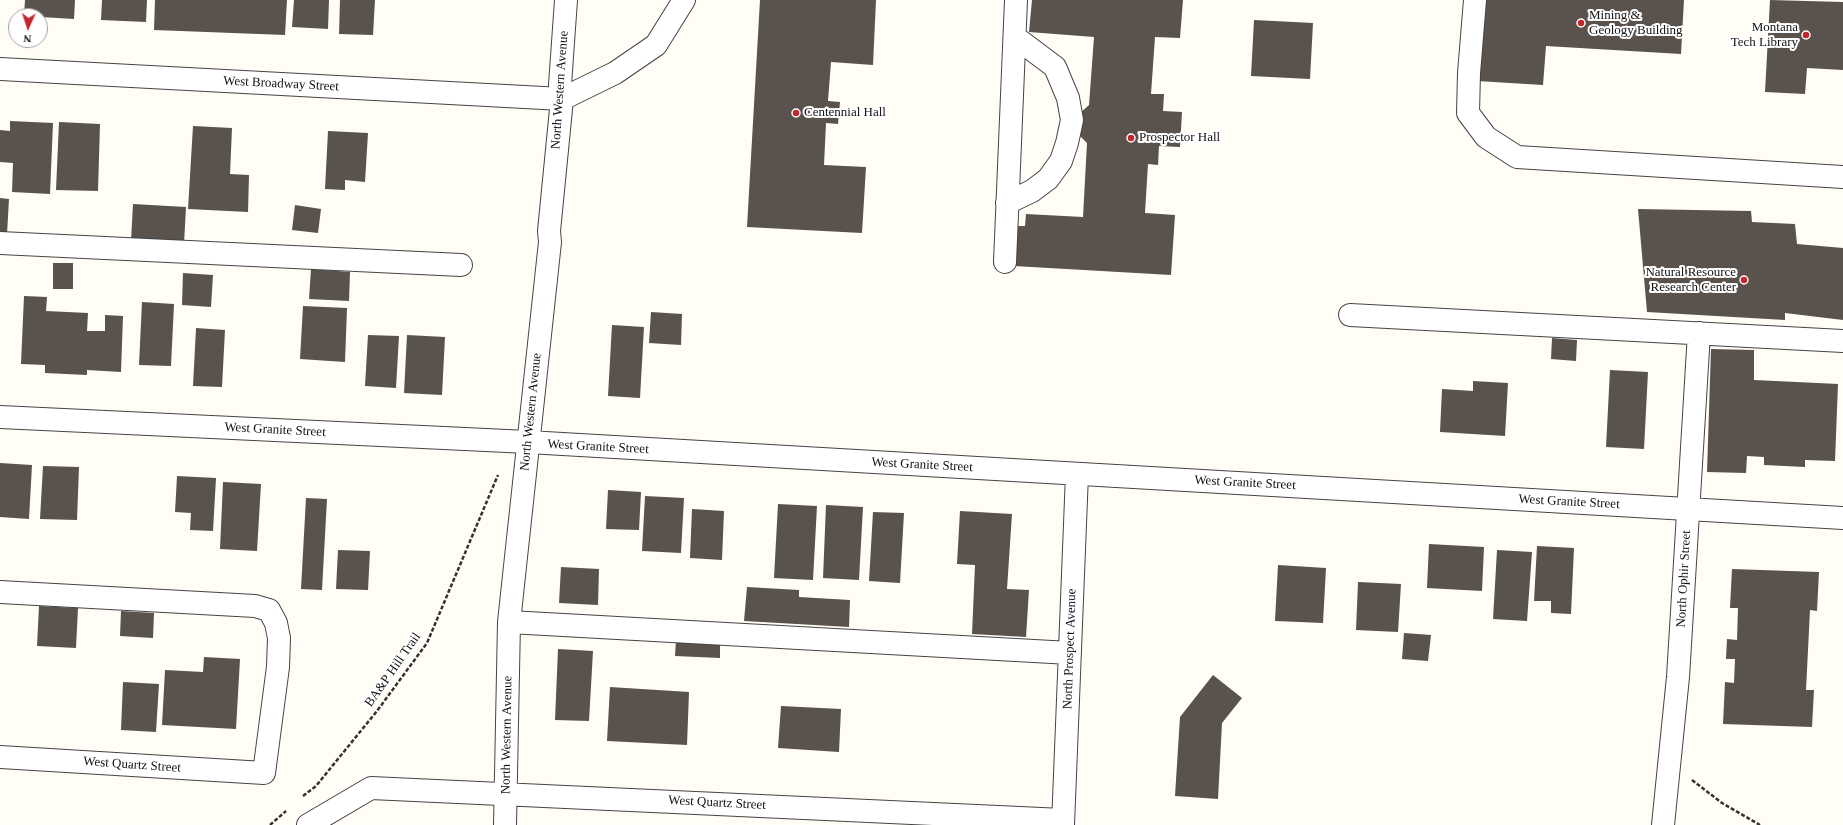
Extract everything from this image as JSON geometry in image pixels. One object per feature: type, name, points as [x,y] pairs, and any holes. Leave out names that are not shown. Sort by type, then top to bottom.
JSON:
[{"type":"street","name":"North Western Avenue","points":[[505,825],[507,793],[509,622],[550,242],[549,231],[562,99],[560,85],[566,0]]},
{"type":"street","points":[[562,99],[615,73],[656,45],[684,0]]},
{"type":"street","points":[[1004,262],[1016,0]]},
{"type":"street","points":[[1474,0],[1468,113],[1486,137],[1518,157],[1843,177]]},
{"type":"street","points":[[1007,202],[1032,191],[1048,179],[1061,161],[1072,120],[1068,98],[1055,67],[1015,37]]},
{"type":"street","name":"West Broadway Street","points":[[0,69],[562,99]]},
{"type":"street","points":[[0,243],[461,265]]},
{"type":"street","points":[[1350,315],[1843,342]]},
{"type":"street","name":"North Ophir Street","points":[[1663,825],[1678,677],[1699,333]]},
{"type":"street","name":"West Granite Street","points":[[0,417],[528,442],[1843,518]]},
{"type":"street","name":"North Prospect Avenue","points":[[1063,822],[1077,474]]},
{"type":"street","name":"West Quartz Street","points":[[0,592],[255,606],[269,610],[276,623],[279,638],[278,667],[264,773],[0,757]]},
{"type":"street","points":[[509,622],[1070,653]]},
{"type":"street","name":"West Quartz Street","points":[[308,825],[371,788],[507,793],[1063,822]]},
{"type":"path","name":"BA&P Hill Trail","points":[[298,800],[316,786],[377,711],[427,643],[498,475]]},
{"type":"path","points":[[1670,762],[1722,803],[1760,825]]},
{"type":"path","points":[[270,825],[287,810]]},
{"type":"building","points":[[25,0],[75,0],[74,19],[48,17],[48,8],[24,8]]},
{"type":"building","points":[[102,0],[147,0],[146,22],[101,20]]},
{"type":"building","points":[[155,0],[287,0],[285,35],[154,30]]},
{"type":"building","points":[[294,0],[329,0],[328,29],[292,27]]},
{"type":"building","points":[[340,0],[375,0],[373,35],[339,34]]},
{"type":"building","name":"Centennial Hall","points":[[760,0],[876,0],[873,65],[831,62],[828,101],[840,102],[838,124],[826,123],[824,165],[866,167],[862,233],[747,227]]},
{"type":"building","name":"Prospector Hall","points":[[1032,0],[1183,0],[1180,38],[1155,37],[1151,94],[1164,94],[1163,111],[1182,112],[1180,147],[1159,146],[1158,165],[1148,164],[1145,213],[1175,215],[1171,275],[1014,266],[1016,226],[1025,226],[1026,214],[1083,217],[1087,143],[1078,134],[1079,114],[1089,105],[1094,37],[1029,32]]},
{"type":"building","name":"Mining & Geology Building","points":[[1482,0],[1684,0],[1681,54],[1546,46],[1543,85],[1477,81]]},
{"type":"building","name":"Montana Tech Library","points":[[1770,0],[1843,2],[1843,70],[1807,68],[1805,94],[1765,92]]},
{"type":"building","points":[[1254,20],[1313,23],[1310,79],[1251,76]]},
{"type":"building","points":[[10,121],[53,123],[50,194],[12,192],[13,163],[0,162],[0,130],[10,131]]},
{"type":"building","points":[[59,122],[100,124],[98,191],[56,190]]},
{"type":"building","points":[[193,126],[232,128],[230,174],[249,175],[248,212],[188,209]]},
{"type":"building","points":[[328,131],[368,133],[365,182],[345,180],[345,190],[325,189]]},
{"type":"building","points":[[0,198],[9,199],[7,234],[0,234]]},
{"type":"building","points":[[133,204],[186,207],[184,244],[131,241]]},
{"type":"building","points":[[295,205],[321,209],[318,233],[292,230]]},
{"type":"building","name":"Natural Resource Research Center","points":[[1638,209],[1751,211],[1752,222],[1795,224],[1797,244],[1843,248],[1843,320],[1785,313],[1785,320],[1647,312]]},
{"type":"building","points":[[53,263],[73,263],[73,289],[53,289]]},
{"type":"building","points":[[311,269],[350,272],[349,301],[309,299]]},
{"type":"building","points":[[183,273],[213,275],[211,307],[182,305]]},
{"type":"building","points":[[24,296],[47,297],[46,311],[88,313],[87,331],[105,331],[105,315],[123,316],[121,372],[87,370],[87,375],[45,373],[45,365],[21,364]]},
{"type":"building","points":[[142,302],[174,304],[171,366],[139,365]]},
{"type":"building","points":[[303,306],[347,308],[345,362],[300,359]]},
{"type":"building","points":[[651,312],[682,314],[681,345],[649,343]]},
{"type":"building","points":[[612,325],[644,327],[640,398],[608,396]]},
{"type":"building","points":[[196,328],[225,330],[222,387],[193,386]]},
{"type":"building","points":[[368,335],[399,336],[396,388],[365,386]]},
{"type":"building","points":[[407,335],[445,337],[442,395],[404,393]]},
{"type":"building","points":[[1552,338],[1577,340],[1576,361],[1551,359]]},
{"type":"building","points":[[1711,349],[1754,350],[1754,380],[1838,384],[1835,461],[1805,460],[1805,467],[1764,465],[1764,457],[1747,456],[1746,473],[1707,472]]},
{"type":"building","points":[[1610,370],[1648,372],[1644,449],[1606,447]]},
{"type":"building","points":[[1473,381],[1508,383],[1505,436],[1440,432],[1442,389],[1473,391]]},
{"type":"building","points":[[0,463],[32,465],[29,519],[0,517]]},
{"type":"building","points":[[43,466],[79,467],[77,520],[40,519]]},
{"type":"building","points":[[177,476],[216,478],[213,531],[190,530],[191,513],[175,512]]},
{"type":"building","points":[[223,482],[261,484],[257,551],[220,549]]},
{"type":"building","points":[[608,490],[641,492],[639,530],[606,529]]},
{"type":"building","points":[[645,496],[684,498],[681,553],[642,551]]},
{"type":"building","points":[[306,498],[327,499],[322,590],[301,589]]},
{"type":"building","points":[[778,504],[817,506],[813,580],[774,578]]},
{"type":"building","points":[[826,505],[863,507],[859,580],[823,578]]},
{"type":"building","points":[[692,509],[724,511],[722,560],[690,558]]},
{"type":"building","points":[[960,511],[1012,514],[1007,589],[1029,590],[1026,637],[972,634],[975,565],[957,564]]},
{"type":"building","points":[[873,512],[904,513],[900,583],[869,581]]},
{"type":"building","points":[[1429,544],[1484,547],[1482,591],[1427,588]]},
{"type":"building","points":[[1537,546],[1574,548],[1571,614],[1551,613],[1551,601],[1534,601]]},
{"type":"building","points":[[338,550],[370,551],[368,590],[336,589]]},
{"type":"building","points":[[1497,550],[1532,552],[1527,621],[1493,619]]},
{"type":"building","points":[[1278,565],[1326,568],[1323,623],[1275,621]]},
{"type":"building","points":[[561,567],[599,569],[598,605],[559,603]]},
{"type":"building","points":[[1732,569],[1819,572],[1817,611],[1810,610],[1806,690],[1814,690],[1812,727],[1723,724],[1725,682],[1734,683],[1735,659],[1726,659],[1727,639],[1737,640],[1738,608],[1730,608]]},
{"type":"building","points":[[1358,582],[1401,584],[1398,632],[1356,630]]},
{"type":"building","points":[[747,587],[799,590],[799,597],[850,600],[849,627],[744,621]]},
{"type":"building","points":[[39,606],[78,608],[76,648],[37,646]]},
{"type":"building","points":[[121,611],[154,613],[153,638],[120,636]]},
{"type":"building","points":[[1404,633],[1431,635],[1428,661],[1402,659]]},
{"type":"building","points":[[676,640],[720,642],[720,658],[675,656]]},
{"type":"building","points":[[558,649],[593,651],[589,721],[555,720]]},
{"type":"building","points":[[204,657],[240,659],[236,729],[162,725],[165,670],[203,672]]},
{"type":"building","points":[[1213,675],[1242,698],[1222,723],[1218,799],[1175,796],[1180,717]]},
{"type":"building","points":[[123,682],[159,684],[156,732],[121,730]]},
{"type":"building","points":[[610,687],[689,692],[687,745],[607,741]]},
{"type":"building","points":[[781,706],[841,709],[839,752],[778,748]]},
{"type":"place","name":"Mining & Geology Building","points":[[1581,23]]},
{"type":"place","name":"Montana Tech Library","points":[[1806,35]]},
{"type":"place","name":"Centennial Hall","points":[[796,113]]},
{"type":"place","name":"Prospector Hall","points":[[1131,138]]},
{"type":"place","name":"Natural Resource Research Center","points":[[1744,280]]}]
